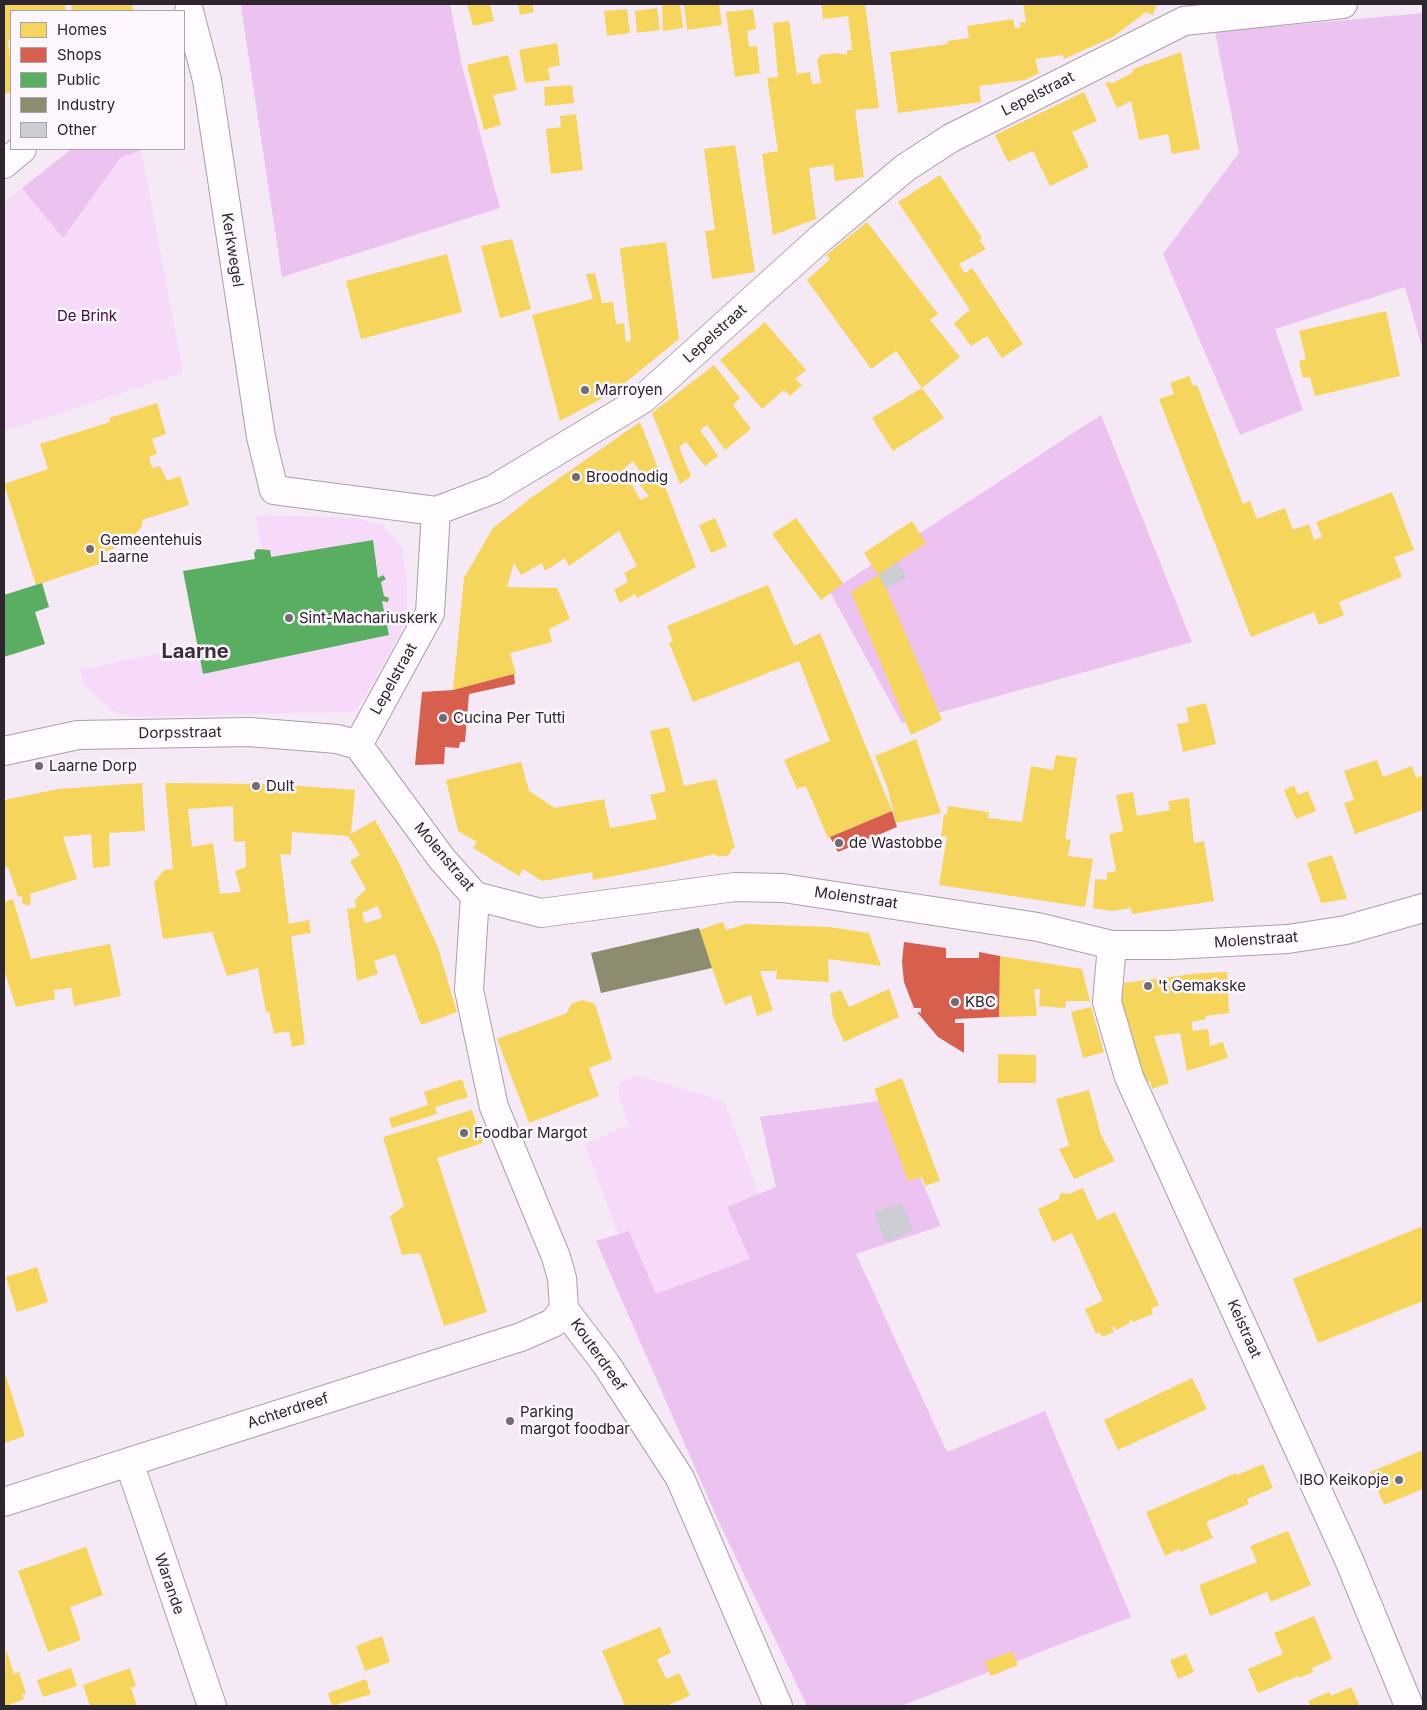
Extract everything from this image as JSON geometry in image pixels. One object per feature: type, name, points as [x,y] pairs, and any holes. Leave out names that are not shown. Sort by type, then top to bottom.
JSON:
[{"type":"street","points":[[1187,12],[1343,4]]},
{"type":"street","name":"Kerkwegel","points":[[189,10],[207,80],[261,437],[274,490],[436,511]]},
{"type":"street","name":"Lepelstraat","points":[[358,745],[430,613],[436,511],[494,489],[643,398],[821,238],[905,168],[951,138],[1187,12]]},
{"type":"street","points":[[4,164],[21,150]]},
{"type":"street","name":"Dorpsstraat","points":[[4,751],[78,735],[249,732],[337,739],[358,745]]},
{"type":"street","name":"Molenstraat","points":[[358,745],[442,859],[476,896],[541,913],[735,887],[783,888],[1038,927],[1112,944],[1171,945],[1288,939],[1346,930],[1423,908]]},
{"type":"street","name":"Kouterdreef","points":[[476,896],[469,990],[494,1107],[556,1257],[562,1278],[564,1309],[606,1364],[680,1478],[778,1706]]},
{"type":"street","name":"Keistraat","points":[[1112,944],[1107,1002],[1129,1077],[1349,1560],[1409,1706]]},
{"type":"street","name":"Achterdreef","points":[[4,1502],[521,1337],[553,1323],[564,1309]]},
{"type":"street","name":"Warande","points":[[129,1462],[212,1706]]},
{"type":"green space","name":"De Brink","points":[[71,150],[141,150],[183,373],[4,431],[4,203]]},
{"type":"green space","points":[[265,515],[356,518],[382,525],[401,545],[407,582],[407,620],[374,682],[354,712],[132,717],[113,711],[84,684],[80,670],[198,645],[204,674],[389,635],[382,601],[389,598],[384,596],[381,582],[385,579],[378,578],[373,540],[271,557],[261,549],[256,517]]},
{"type":"green space","points":[[639,1076],[724,1101],[759,1194],[727,1207],[751,1259],[656,1294],[629,1231],[618,1234],[585,1144],[628,1125],[619,1096],[619,1086],[626,1079]]},
{"type":"shaded area","points":[[243,4],[450,4],[462,66],[500,208],[282,277],[241,6]]},
{"type":"shaded area","points":[[1423,13],[1423,351],[1405,287],[1275,329],[1303,410],[1240,435],[1163,254],[1239,153],[1215,32]]},
{"type":"shaded area","points":[[71,150],[141,150],[120,158],[63,238],[22,188]]},
{"type":"shaded area","points":[[1101,415],[1192,642],[902,723],[830,592]]},
{"type":"shaded area","points":[[887,1100],[941,1226],[856,1254],[947,1452],[1045,1411],[1131,1617],[901,1706],[807,1706],[717,1518],[596,1241],[629,1231],[656,1294],[750,1259],[727,1207],[776,1187],[760,1117]]},
{"type":"building: Homes","points":[[4,4],[65,4],[66,10],[10,10],[10,40],[8,41],[10,92],[4,94]]},
{"type":"building: Homes","points":[[71,4],[132,4],[133,10],[72,10]]},
{"type":"building: Homes","points":[[467,4],[490,4],[494,21],[473,26]]},
{"type":"building: Homes","points":[[518,4],[532,4],[534,12],[520,15]]},
{"type":"building: Homes","points":[[662,4],[680,4],[683,28],[663,31]]},
{"type":"building: Homes","points":[[684,4],[719,4],[722,25],[687,30]]},
{"type":"building: Homes","points":[[821,4],[865,4],[879,108],[855,110],[864,177],[835,181],[833,165],[809,168],[816,219],[773,235],[762,154],[778,151],[767,78],[778,77],[773,23],[789,21],[797,74],[810,72],[812,84],[821,83],[817,60],[821,55],[835,53],[847,55],[847,50],[852,50],[848,16],[823,19]]},
{"type":"building: Homes","points":[[1023,4],[1157,4],[1153,15],[1146,12],[1113,37],[1064,59],[1063,55],[1035,59],[1039,73],[1025,80],[979,86],[981,102],[898,113],[890,52],[948,44],[947,41],[969,38],[967,26],[1013,19],[1015,28],[1021,27],[1019,23],[1026,22]]},
{"type":"building: Homes","points":[[657,8],[660,30],[637,33],[635,11]]},
{"type":"building: Homes","points":[[627,9],[630,33],[607,36],[604,11]]},
{"type":"building: Homes","points":[[753,9],[756,29],[747,31],[749,47],[757,46],[760,73],[735,77],[726,12]]},
{"type":"building: Homes","points":[[557,43],[560,65],[548,68],[550,80],[525,83],[519,50]]},
{"type":"building: Homes","points":[[1181,52],[1200,149],[1172,154],[1168,134],[1139,140],[1131,101],[1117,108],[1105,82],[1113,83],[1132,73],[1133,69]]},
{"type":"building: Homes","points":[[508,55],[517,90],[493,95],[501,125],[484,130],[467,65]]},
{"type":"building: Homes","points":[[572,85],[574,103],[545,106],[544,87]]},
{"type":"building: Homes","points":[[1084,92],[1097,121],[1072,132],[1089,167],[1050,186],[1033,151],[1008,162],[995,135]]},
{"type":"building: Homes","points":[[576,114],[583,170],[551,174],[546,129],[561,127],[560,116]]},
{"type":"building: Homes","points":[[735,145],[755,272],[712,279],[705,231],[715,230],[704,149]]},
{"type":"building: Homes","points":[[940,175],[982,238],[979,240],[986,249],[959,264],[965,273],[972,268],[1023,344],[1002,358],[987,336],[971,346],[954,323],[970,310],[898,202]]},
{"type":"building: Homes","points":[[867,222],[938,314],[930,320],[960,357],[922,388],[896,351],[871,369],[807,280],[830,259],[826,255]]},
{"type":"building: Homes","points":[[512,239],[531,309],[500,318],[481,246]]},
{"type":"building: Homes","points":[[666,242],[679,339],[614,392],[560,421],[532,315],[593,299],[586,274],[595,273],[602,303],[613,302],[616,324],[624,323],[626,343],[631,340],[620,248]]},
{"type":"building: Homes","points":[[447,254],[462,312],[361,339],[346,281]]},
{"type":"building: Homes","points":[[1386,311],[1400,376],[1315,396],[1310,377],[1303,378],[1299,361],[1306,359],[1299,331]]},
{"type":"building: Homes","points":[[765,322],[806,370],[795,379],[802,385],[790,396],[784,390],[762,409],[720,360]]},
{"type":"building: Homes","points":[[714,365],[740,398],[733,405],[751,429],[725,450],[707,425],[700,430],[718,456],[705,466],[686,442],[679,447],[691,476],[680,484],[652,413]]},
{"type":"building: Homes","points":[[1189,376],[1193,386],[1197,385],[1243,504],[1250,501],[1257,519],[1285,508],[1293,530],[1309,524],[1314,540],[1322,537],[1316,522],[1392,492],[1414,550],[1394,557],[1402,577],[1339,602],[1344,615],[1319,625],[1314,612],[1251,637],[1159,399],[1174,394],[1170,383]]},
{"type":"building: Homes","points":[[922,388],[944,418],[893,451],[872,418]]},
{"type":"building: Homes","points":[[157,403],[166,434],[152,439],[157,454],[149,457],[152,468],[160,466],[167,481],[180,476],[189,505],[142,520],[142,526],[134,536],[118,547],[102,553],[105,562],[36,585],[4,484],[48,469],[40,444],[110,422],[109,418]]},
{"type":"building: Homes","points":[[640,422],[696,567],[637,598],[635,594],[620,603],[614,590],[628,582],[624,573],[637,566],[619,531],[569,566],[565,558],[545,571],[542,563],[521,575],[514,563],[507,587],[557,588],[570,619],[549,629],[552,642],[510,653],[516,674],[453,690],[464,578],[493,528],[532,497]],"holes":[[[633,461],[645,479],[639,484],[649,496],[640,500],[629,479],[618,474]]]},
{"type":"building: Homes","points":[[715,518],[727,546],[711,553],[699,525]]},
{"type":"building: Homes","points":[[796,518],[843,583],[821,600],[772,534]]},
{"type":"building: Homes","points":[[912,521],[926,543],[878,575],[864,553]]},
{"type":"building: Homes","points":[[878,575],[886,588],[942,720],[911,735],[851,592]]},
{"type":"building: Homes","points":[[768,585],[794,646],[820,633],[892,811],[828,838],[806,786],[797,789],[784,760],[830,741],[799,661],[693,702],[669,643],[673,641],[667,626]]},
{"type":"building: Homes","points":[[1206,703],[1216,744],[1183,752],[1177,724],[1189,722],[1186,708]]},
{"type":"building: Homes","points":[[669,727],[684,786],[716,779],[735,848],[732,849],[729,855],[719,857],[715,854],[593,880],[592,872],[542,881],[523,869],[519,876],[473,848],[477,842],[458,831],[446,780],[521,762],[529,791],[555,808],[604,799],[610,828],[657,819],[650,795],[666,791],[650,731]]},
{"type":"building: Homes","points":[[916,739],[941,813],[896,823],[888,789],[875,756]]},
{"type":"building: Homes","points":[[1056,755],[1077,758],[1065,839],[1071,840],[1068,856],[1093,859],[1085,907],[939,885],[947,837],[941,836],[944,814],[947,815],[948,806],[989,812],[988,818],[1022,822],[1031,766],[1053,770]]},
{"type":"building: Homes","points":[[1377,760],[1383,777],[1412,766],[1416,778],[1423,775],[1423,810],[1355,834],[1344,803],[1354,800],[1344,771]]},
{"type":"building: Homes","points":[[142,783],[145,831],[109,833],[110,866],[93,868],[91,834],[63,837],[77,879],[30,894],[31,902],[28,906],[22,903],[22,896],[18,897],[8,867],[4,868],[4,800],[59,789]]},
{"type":"building: Homes","points":[[165,783],[274,784],[355,790],[351,834],[375,820],[397,859],[437,945],[457,1012],[421,1025],[395,954],[374,961],[378,974],[357,981],[347,909],[356,908],[355,900],[366,889],[350,861],[360,855],[348,836],[292,832],[291,855],[280,854],[289,924],[309,920],[311,933],[291,936],[305,1044],[292,1047],[289,1031],[274,1034],[269,1011],[266,1012],[258,968],[227,976],[212,932],[163,939],[154,883],[164,870],[173,869]],"holes":[[[233,806],[234,842],[245,841],[246,867],[235,871],[241,892],[220,894],[213,843],[192,847],[188,809]],[[378,906],[382,918],[365,923],[362,913]]]},
{"type":"building: Homes","points":[[1294,785],[1298,795],[1308,791],[1316,811],[1296,819],[1284,790]]},
{"type":"building: Homes","points":[[1133,792],[1137,816],[1170,810],[1168,801],[1189,798],[1194,843],[1204,841],[1214,901],[1132,914],[1131,908],[1112,911],[1093,908],[1095,879],[1107,880],[1107,873],[1116,871],[1109,834],[1123,831],[1116,795]]},
{"type":"building: Homes","points":[[1332,855],[1347,899],[1321,903],[1307,863]]},
{"type":"building: Homes","points":[[13,899],[31,959],[110,944],[121,996],[74,1006],[71,988],[54,990],[55,999],[16,1007],[4,970],[4,902]]},
{"type":"building: Homes","points":[[723,922],[726,930],[746,924],[830,927],[869,933],[881,966],[828,959],[829,982],[776,979],[777,971],[760,971],[773,1010],[757,1016],[751,995],[725,1005],[699,930]]},
{"type":"building: Homes","points":[[1000,956],[1082,969],[1090,1001],[1066,1001],[1065,1008],[1039,1006],[1040,989],[1034,989],[1037,1016],[999,1017]]},
{"type":"building: Homes","points":[[1227,972],[1229,1013],[1205,1016],[1206,1019],[1191,1022],[1193,1031],[1208,1029],[1210,1046],[1223,1042],[1228,1058],[1187,1071],[1180,1033],[1154,1036],[1169,1083],[1152,1089],[1150,1081],[1141,1083],[1116,984],[1200,973]]},
{"type":"building: Homes","points":[[889,989],[899,1017],[844,1042],[833,1017],[830,994],[841,990],[849,1007]]},
{"type":"building: Homes","points":[[582,1000],[595,1004],[612,1059],[589,1068],[599,1096],[529,1123],[497,1039],[567,1013],[571,1004]]},
{"type":"building: Homes","points":[[1091,1007],[1104,1052],[1083,1058],[1071,1012]]},
{"type":"building: Homes","points":[[998,1054],[1036,1055],[1036,1083],[998,1083]]},
{"type":"building: Homes","points":[[902,1078],[940,1181],[925,1186],[922,1177],[908,1181],[874,1089]]},
{"type":"building: Homes","points":[[462,1079],[468,1097],[435,1107],[437,1114],[392,1128],[389,1118],[428,1105],[424,1092]]},
{"type":"building: Homes","points":[[1089,1090],[1101,1135],[1115,1161],[1074,1179],[1059,1149],[1069,1146],[1056,1099]]},
{"type":"building: Homes","points":[[472,1110],[483,1143],[437,1158],[487,1312],[444,1326],[420,1253],[402,1255],[390,1216],[404,1206],[383,1137]]},
{"type":"building: Homes","points":[[1083,1188],[1097,1220],[1115,1212],[1159,1305],[1151,1309],[1153,1314],[1133,1322],[1132,1320],[1129,1321],[1130,1323],[1116,1330],[1114,1326],[1111,1327],[1114,1332],[1102,1337],[1099,1332],[1096,1334],[1085,1309],[1103,1301],[1072,1233],[1053,1242],[1038,1209],[1058,1200],[1061,1193],[1069,1194]]},
{"type":"building: Homes","points":[[1423,1226],[1423,1301],[1318,1343],[1293,1279]]},
{"type":"building: Homes","points":[[37,1267],[48,1302],[17,1312],[6,1277]]},
{"type":"building: Homes","points":[[4,1370],[25,1436],[4,1443]]},
{"type":"building: Homes","points":[[1192,1378],[1207,1409],[1118,1450],[1104,1420]]},
{"type":"building: Homes","name":"IBO Keikopje","points":[[1423,1450],[1423,1489],[1384,1505],[1370,1472]]},
{"type":"building: Homes","points":[[1263,1464],[1273,1488],[1247,1499],[1249,1504],[1206,1522],[1213,1538],[1180,1552],[1179,1549],[1165,1556],[1146,1512],[1236,1473],[1237,1475]]},
{"type":"building: Homes","points":[[1288,1531],[1311,1585],[1271,1602],[1267,1592],[1210,1616],[1199,1585],[1257,1562],[1250,1546]]},
{"type":"building: Homes","points":[[86,1547],[103,1595],[70,1607],[81,1640],[48,1652],[18,1571]]},
{"type":"building: Homes","points":[[1314,1616],[1332,1659],[1312,1668],[1313,1672],[1298,1678],[1298,1676],[1258,1693],[1248,1669],[1283,1654],[1274,1633]]},
{"type":"building: Homes","points":[[660,1627],[671,1653],[657,1659],[666,1679],[679,1673],[690,1696],[666,1706],[625,1706],[602,1651]]},
{"type":"building: Homes","points":[[382,1636],[390,1662],[365,1671],[356,1646]]},
{"type":"building: Homes","points":[[6,1649],[14,1674],[19,1672],[26,1693],[22,1694],[24,1699],[9,1706],[4,1706]]},
{"type":"building: Homes","points":[[1012,1651],[1018,1665],[991,1676],[984,1662]]},
{"type":"building: Homes","points":[[1186,1654],[1194,1672],[1178,1679],[1170,1660]]},
{"type":"building: Homes","points":[[71,1668],[77,1686],[43,1697],[37,1680]]},
{"type":"building: Homes","points":[[130,1668],[136,1686],[131,1688],[137,1706],[90,1706],[83,1685]]},
{"type":"building: Homes","points":[[366,1679],[371,1694],[332,1706],[328,1693]]},
{"type":"building: Homes","points":[[1351,1687],[1360,1706],[1311,1706],[1308,1701],[1329,1692],[1331,1696]]},
{"type":"building: Shops","name":"Cucina Per Tutti","points":[[514,674],[515,684],[469,694],[465,742],[460,742],[459,748],[445,747],[444,764],[415,765],[422,692],[453,690]]},
{"type":"building: Shops","points":[[892,811],[897,827],[838,852],[830,837]]},
{"type":"building: Shops","name":"KBC","points":[[904,942],[946,948],[946,958],[979,958],[979,952],[1000,956],[999,1017],[955,1019],[955,1023],[964,1023],[964,1053],[938,1037],[917,1012],[921,1013],[921,1008],[914,1008],[904,982],[902,962]]},
{"type":"building: Public","name":"Sint-Machariuskerk","points":[[373,540],[378,578],[383,575],[386,579],[381,582],[384,596],[389,598],[388,602],[382,601],[389,635],[203,674],[183,571],[255,559],[254,553],[257,549],[270,550],[271,557]]},
{"type":"building: Public","points":[[42,583],[49,607],[35,612],[45,644],[4,657],[4,595]]},
{"type":"building: Industry","points":[[699,928],[712,968],[601,993],[591,953]]},
{"type":"building: Other","points":[[898,563],[907,578],[886,588],[878,575]]},
{"type":"building: Other","points":[[902,1203],[913,1231],[886,1242],[874,1212]]},
{"type":"place","name":"Marroyen","points":[[585,390]]},
{"type":"place","name":"Broodnodig","points":[[576,477]]},
{"type":"place","name":"Gemeentehuis Laarne","points":[[90,549]]},
{"type":"place","name":"Sint-Machariuskerk","points":[[289,618]]},
{"type":"place","name":"Cucina Per Tutti","points":[[443,718]]},
{"type":"place","name":"Laarne Dorp","points":[[39,766]]},
{"type":"place","name":"Dult","points":[[256,786]]},
{"type":"place","name":"de Wastobbe","points":[[839,843]]},
{"type":"place","name":"'t Gemakske","points":[[1148,986]]},
{"type":"place","name":"KBC","points":[[955,1002]]},
{"type":"place","name":"Foodbar Margot","points":[[464,1133]]},
{"type":"place","name":"Parking margot foodbar","points":[[510,1421]]},
{"type":"place","name":"IBO Keikopje","points":[[1399,1480]]},
{"type":"district","name":"Laarne","points":[[195,652]]}]
